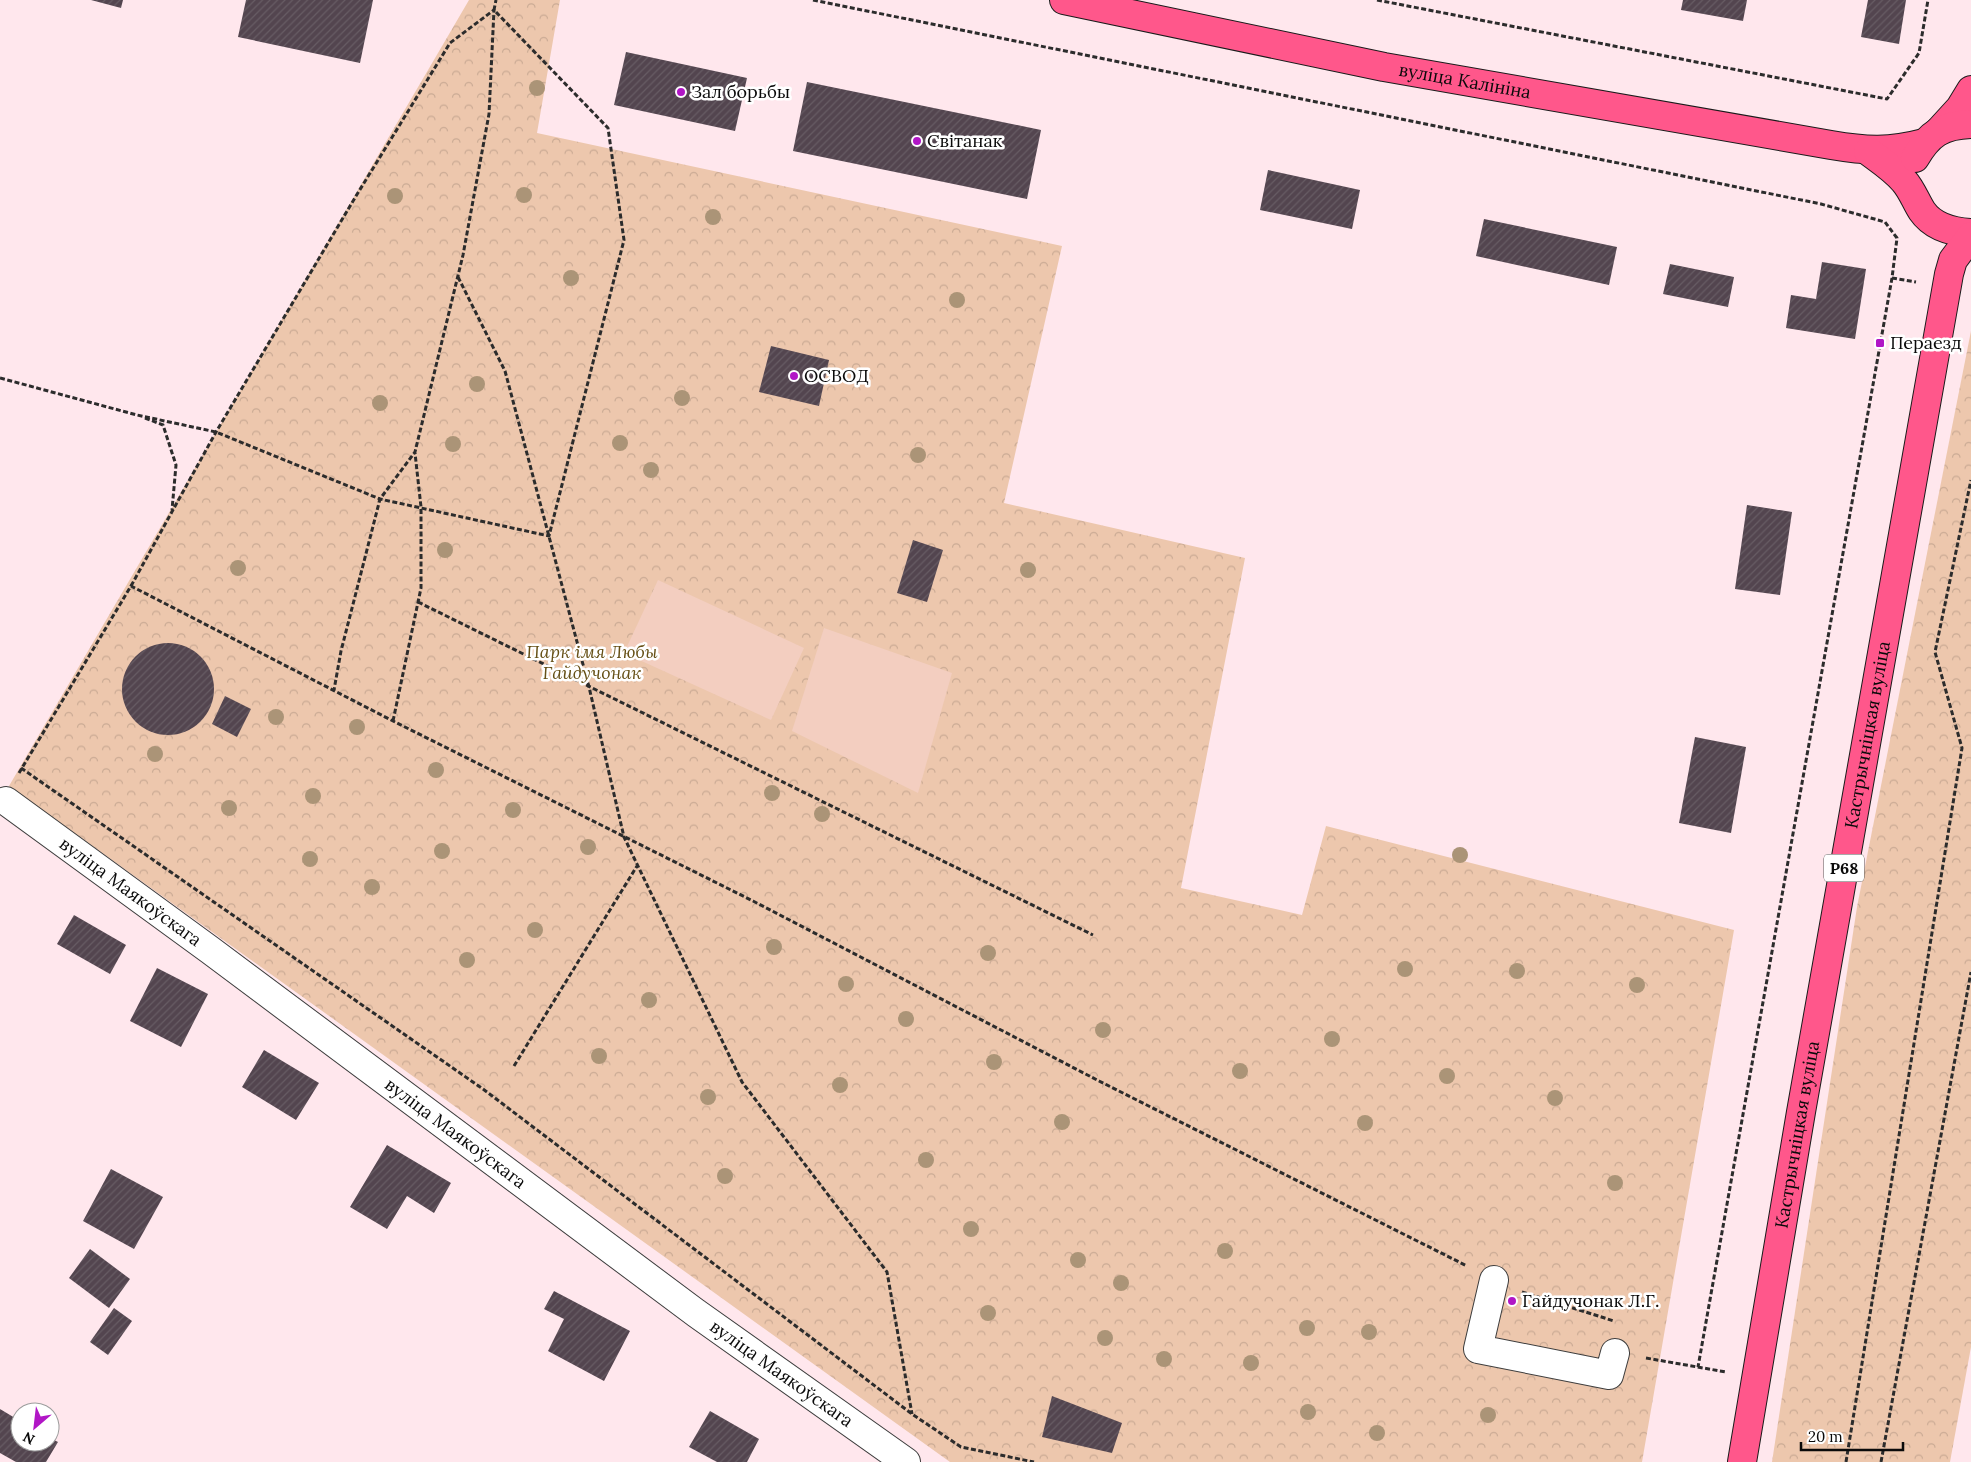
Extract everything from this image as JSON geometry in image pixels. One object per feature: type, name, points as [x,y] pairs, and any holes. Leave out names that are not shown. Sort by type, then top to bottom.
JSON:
[{"type":"main road","name":"вуліца Калініна","points":[[1064,0],[1384,67],[1868,151],[1888,151],[1931,137],[1956,125],[1971,124]]},
{"type":"main road","points":[[1931,137],[1960,108],[1971,90]]},
{"type":"main road","name":"Р68","points":[[1931,137],[1914,159],[1911,178],[1914,197],[1924,214],[1939,226],[1971,234]]},
{"type":"main road","name":"вуліца Калініна","points":[[1868,151],[1896,172],[1906,183],[1914,197]]},
{"type":"main road","name":"Кастрычніцкая вуліца","points":[[1939,226],[1946,250],[1948,274]]},
{"type":"main road","name":"Кастрычніцкая вуліца","points":[[1742,1462],[1801,1112],[1948,274],[1953,260],[1971,234]]},
{"type":"street","name":"вуліца Маякоўскага","points":[[6,801],[210,950],[696,1313],[906,1462]]},
{"type":"street","points":[[1494,1280],[1478,1349],[1609,1375],[1615,1353]]},
{"type":"path","points":[[393,721],[421,588],[421,507],[415,452],[458,277],[489,114],[496,0]]},
{"type":"path","points":[[813,0],[1821,204],[1885,222],[1897,238],[1889,297],[1698,1367]]},
{"type":"path","points":[[1377,0],[1887,99],[1919,53],[1928,0]]},
{"type":"path","points":[[6,801],[21,768],[131,586],[216,432],[356,196],[450,43],[494,10]]},
{"type":"path","points":[[494,10],[608,128],[624,240],[549,536]]},
{"type":"path","points":[[458,277],[505,371],[589,687],[624,837],[742,1082],[887,1272],[912,1414]]},
{"type":"path","points":[[0,378],[137,415],[216,432],[380,499],[549,536]]},
{"type":"path","points":[[137,415],[162,425],[176,465],[172,513]]},
{"type":"path","points":[[334,690],[341,651],[380,499],[415,452]]},
{"type":"path","points":[[1846,1462],[1962,748],[1935,652],[1971,480]]},
{"type":"path","points":[[131,586],[393,721],[753,901],[1107,1085],[1494,1280],[1511,1288],[1618,1322],[1615,1353],[1757,1378]]},
{"type":"path","points":[[418,602],[1093,935]]},
{"type":"path","points":[[21,768],[483,1089],[912,1414],[961,1447],[1034,1462]]},
{"type":"path","points":[[514,1066],[638,865]]},
{"type":"path","points":[[1881,1462],[1971,972]]},
{"type":"green space","name":"Парк імя Любы Гайдучонак","points":[[469,0],[560,0],[537,133],[1062,246],[1004,503],[1245,558],[1181,888],[1302,915],[1326,826],[1734,930],[1642,1462],[950,1462],[9,786]]},
{"type":"green space","points":[[1971,331],[1971,1347],[1950,1462],[1772,1462],[1857,907]]},
{"type":"shaded area","points":[[658,580],[804,648],[771,720],[624,653]]},
{"type":"shaded area","points":[[824,628],[952,673],[918,793],[792,731]]},
{"type":"building","points":[[91,0],[123,0],[121,8]]},
{"type":"building","points":[[246,0],[373,0],[360,63],[238,37]]},
{"type":"building","points":[[1683,0],[1747,0],[1743,21],[1681,10]]},
{"type":"building","points":[[1868,0],[1906,0],[1899,44],[1861,37]]},
{"type":"building","name":"Зал борьбы","points":[[626,52],[747,78],[735,131],[614,105]]},
{"type":"building","name":"Світанак","points":[[807,82],[1041,130],[1027,199],[793,151]]},
{"type":"building","points":[[1268,170],[1360,190],[1352,229],[1260,210]]},
{"type":"building","points":[[1484,219],[1617,247],[1609,285],[1476,256]]},
{"type":"building","points":[[1822,262],[1866,269],[1855,339],[1786,328],[1791,295],[1816,299]]},
{"type":"building","points":[[1670,264],[1734,277],[1728,307],[1663,294]]},
{"type":"building","name":"ОСВОД","points":[[771,346],[829,360],[819,406],[759,392]]},
{"type":"building","points":[[1747,505],[1792,512],[1780,595],[1735,589]]},
{"type":"building","points":[[913,540],[943,550],[927,602],[897,593]]},
{"type":"building","points":[[168,643],[186,646],[201,656],[211,671],[214,689],[211,707],[201,722],[186,732],[168,735],[150,732],[135,722],[125,707],[122,689],[125,671],[135,656],[150,646]]},
{"type":"building","points":[[225,696],[251,709],[237,737],[212,724]]},
{"type":"building","points":[[1695,737],[1746,747],[1731,833],[1679,823]]},
{"type":"building","points":[[74,915],[126,945],[110,974],[57,944]]},
{"type":"building","points":[[157,968],[208,994],[181,1047],[130,1021]]},
{"type":"building","points":[[264,1050],[319,1083],[296,1120],[242,1087]]},
{"type":"building","points":[[387,1145],[451,1183],[434,1213],[407,1196],[387,1229],[350,1207]]},
{"type":"building","points":[[111,1169],[163,1197],[134,1249],[83,1221]]},
{"type":"building","points":[[90,1249],[130,1279],[109,1308],[69,1278]]},
{"type":"building","points":[[554,1291],[630,1331],[604,1381],[548,1351],[564,1319],[544,1309]]},
{"type":"building","points":[[114,1308],[132,1321],[108,1355],[90,1342]]},
{"type":"building","points":[[1052,1396],[1122,1423],[1112,1453],[1042,1437]]},
{"type":"building","points":[[0,1409],[10,1415],[10,1452],[52,1452],[46,1462],[16,1462],[0,1453]]},
{"type":"building","points":[[710,1411],[759,1439],[747,1462],[717,1462],[689,1447]]},
{"type":"place","name":"Зал борьбы","points":[[681,92]]},
{"type":"place","name":"Світанак","points":[[917,141]]},
{"type":"place","name":"Пераезд","points":[[1880,343]]},
{"type":"place","name":"ОСВОД","points":[[794,376]]},
{"type":"place","name":"Гайдучонак Л.Г.","points":[[1512,1301]]}]
